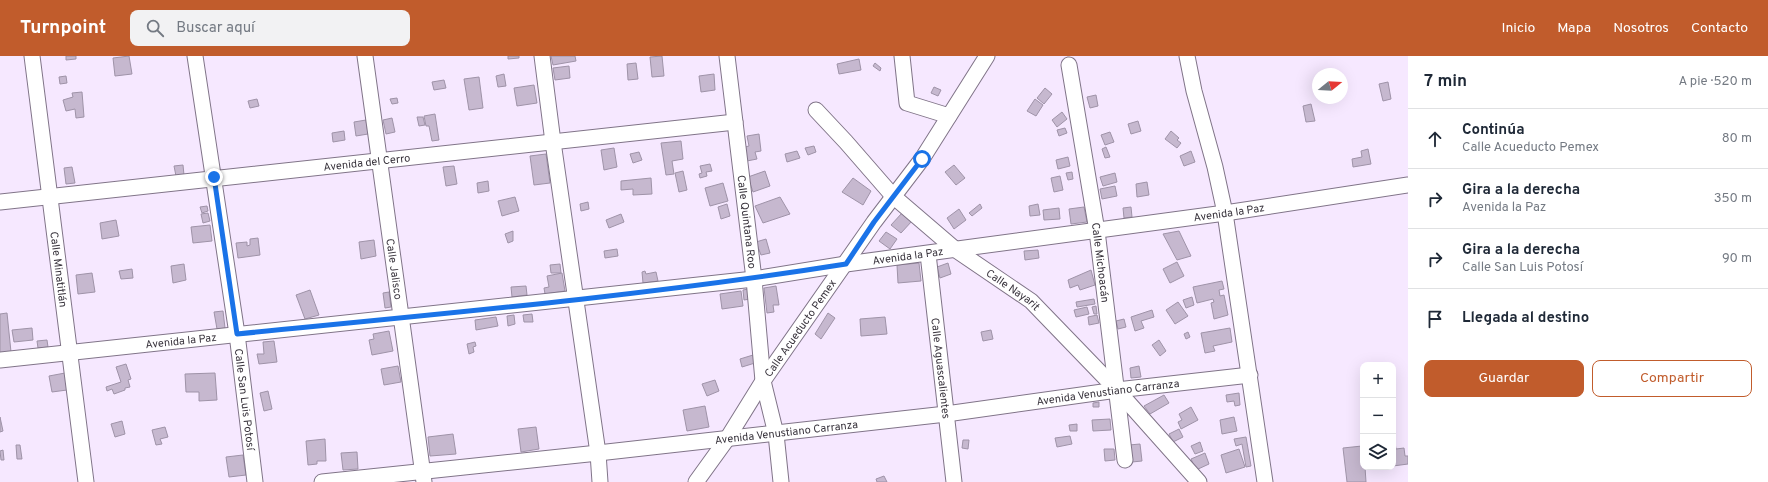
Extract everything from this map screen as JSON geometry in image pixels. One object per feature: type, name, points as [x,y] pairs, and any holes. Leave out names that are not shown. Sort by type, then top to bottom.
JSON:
[{"type":"street","name":"Calle Minatitlán","points":[[32,56],[71,353],[86,482]]},
{"type":"street","name":"Calle San Luis Potosí","points":[[195,56],[237,334],[255,482]]},
{"type":"street","name":"Calle Jalisco","points":[[365,56],[424,477]]},
{"type":"street","points":[[542,56],[598,454],[600,482]]},
{"type":"street","name":"Calle Quintana Roo","points":[[727,56],[754,279],[763,381],[776,434],[781,482]]},
{"type":"street","points":[[902,56],[907,103],[949,116]]},
{"type":"street","name":"Calle Acueducto Pemex","points":[[696,482],[727,439],[763,381],[874,222],[914,171],[987,56]]},
{"type":"street","points":[[1187,56],[1194,91],[1215,167],[1225,213],[1265,482]]},
{"type":"street","name":"Calle Michoacán","points":[[1069,65],[1097,231],[1125,460]]},
{"type":"street","name":"Calle Nayarit","points":[[816,110],[893,196],[956,250],[1031,301],[1117,390],[1198,482]]},
{"type":"street","name":"Avenida del Cerro","points":[[0,202],[214,177],[380,162],[735,122]]},
{"type":"street","name":"Avenida la Paz","points":[[0,360],[754,279],[846,264],[1097,231],[1408,185]]},
{"type":"street","name":"Calle Aguascalientes","points":[[928,254],[954,482]]},
{"type":"street","name":"Avenida Venustiano Carranza","points":[[322,482],[424,477],[598,454],[946,414],[1117,390],[1250,375]]},
{"type":"building","points":[[66,56],[76,56],[76,59],[66,60]]},
{"type":"building","points":[[129,56],[132,74],[115,76],[113,58]]},
{"type":"building","points":[[508,56],[519,56],[519,58],[508,59]]},
{"type":"building","points":[[551,56],[575,56],[576,61],[553,65]]},
{"type":"building","points":[[662,56],[664,76],[652,77],[650,57]]},
{"type":"building","points":[[859,59],[861,70],[839,74],[837,64]]},
{"type":"building","points":[[636,63],[638,79],[628,80],[627,64]]},
{"type":"building","points":[[875,63],[881,68],[880,71],[873,66]]},
{"type":"building","points":[[569,66],[570,78],[555,80],[553,68]]},
{"type":"building","points":[[504,74],[506,86],[498,87],[496,76]]},
{"type":"building","points":[[714,74],[715,90],[701,92],[699,76]]},
{"type":"building","points":[[66,76],[67,83],[60,84],[59,77]]},
{"type":"building","points":[[479,77],[483,108],[469,110],[464,79]]},
{"type":"building","points":[[444,80],[446,88],[434,90],[432,82]]},
{"type":"building","points":[[1388,82],[1391,99],[1383,101],[1379,84]]},
{"type":"building","points":[[534,85],[537,103],[517,106],[514,88]]},
{"type":"building","points":[[934,87],[941,90],[938,96],[931,93]]},
{"type":"building","points":[[1045,88],[1052,94],[1044,104],[1037,98]]},
{"type":"building","points":[[82,92],[84,117],[76,118],[75,109],[66,111],[63,100],[73,97],[72,93]]},
{"type":"building","points":[[1096,95],[1098,106],[1090,108],[1087,97]]},
{"type":"building","points":[[397,98],[398,103],[392,104],[390,99]]},
{"type":"building","points":[[257,99],[259,106],[250,108],[248,101]]},
{"type":"building","points":[[1035,99],[1043,105],[1036,116],[1027,111]]},
{"type":"building","points":[[1311,104],[1315,121],[1306,122],[1303,106]]},
{"type":"building","points":[[1062,112],[1067,119],[1057,127],[1052,120]]},
{"type":"building","points":[[435,114],[439,140],[432,141],[429,126],[426,126],[424,116]]},
{"type":"building","points":[[417,117],[423,117],[425,125],[419,126]]},
{"type":"building","points":[[392,118],[395,132],[386,134],[383,120]]},
{"type":"building","points":[[366,120],[368,134],[356,136],[354,122]]},
{"type":"building","points":[[1138,121],[1141,131],[1131,134],[1128,124]]},
{"type":"building","points":[[1065,128],[1067,133],[1059,136],[1057,130]]},
{"type":"building","points":[[344,131],[345,140],[333,142],[332,133]]},
{"type":"building","points":[[1171,131],[1179,138],[1177,140],[1181,143],[1177,148],[1165,139]]},
{"type":"building","points":[[1110,132],[1114,142],[1105,145],[1101,135]]},
{"type":"building","points":[[759,134],[761,151],[755,152],[757,159],[747,161],[745,147],[749,146],[747,136]]},
{"type":"building","points":[[681,141],[683,159],[672,161],[674,174],[666,175],[661,143]]},
{"type":"building","points":[[814,146],[816,152],[808,155],[805,148]]},
{"type":"building","points":[[1106,147],[1110,157],[1105,158],[1102,149]]},
{"type":"building","points":[[614,148],[617,167],[604,170],[601,150]]},
{"type":"building","points":[[1368,149],[1371,164],[1353,167],[1352,159],[1362,157],[1361,151]]},
{"type":"building","points":[[797,151],[800,158],[787,162],[785,154]]},
{"type":"building","points":[[1191,151],[1195,162],[1184,166],[1180,156]]},
{"type":"building","points":[[639,152],[642,160],[633,163],[630,154]]},
{"type":"building","points":[[546,154],[550,183],[534,185],[530,156]]},
{"type":"building","points":[[1068,157],[1070,166],[1058,169],[1056,160]]},
{"type":"building","points":[[710,164],[712,171],[706,172],[707,176],[700,178],[699,174],[702,173],[700,166]]},
{"type":"building","points":[[183,165],[184,175],[176,176],[174,166]]},
{"type":"building","points":[[954,165],[965,178],[956,185],[945,172]]},
{"type":"building","points":[[454,166],[457,184],[446,186],[443,167]]},
{"type":"building","points":[[72,167],[75,183],[66,184],[64,168]]},
{"type":"building","points":[[683,171],[687,190],[679,192],[675,173]]},
{"type":"building","points":[[765,171],[770,186],[753,192],[748,177]]},
{"type":"building","points":[[1072,172],[1073,179],[1068,180],[1066,173]]},
{"type":"building","points":[[1115,173],[1117,182],[1103,186],[1100,177]]},
{"type":"building","points":[[1060,176],[1063,190],[1054,192],[1051,178]]},
{"type":"building","points":[[651,178],[652,194],[633,195],[633,189],[621,190],[621,181]]},
{"type":"building","points":[[853,178],[871,191],[863,205],[842,192]]},
{"type":"building","points":[[488,181],[489,191],[478,193],[477,183]]},
{"type":"building","points":[[1147,182],[1149,195],[1137,197],[1136,184]]},
{"type":"building","points":[[723,183],[728,201],[710,206],[705,188]]},
{"type":"building","points":[[1115,186],[1117,196],[1102,199],[1100,189]]},
{"type":"building","points":[[515,197],[519,211],[502,216],[498,201]]},
{"type":"building","points":[[780,197],[790,214],[763,223],[755,206]]},
{"type":"building","points":[[588,202],[589,209],[581,211],[580,204]]},
{"type":"building","points":[[727,204],[730,216],[721,219],[718,207]]},
{"type":"building","points":[[980,204],[982,208],[972,216],[969,213]]},
{"type":"building","points":[[1038,204],[1040,215],[1030,216],[1029,206]]},
{"type":"building","points":[[207,206],[208,211],[202,213],[200,207]]},
{"type":"building","points":[[1084,207],[1087,222],[1071,224],[1069,209]]},
{"type":"building","points":[[1131,207],[1132,217],[1124,218],[1123,208]]},
{"type":"building","points":[[1059,208],[1060,219],[1044,220],[1043,210]]},
{"type":"building","points":[[959,209],[966,220],[954,229],[947,218]]},
{"type":"building","points":[[208,213],[210,221],[203,223],[201,214]]},
{"type":"building","points":[[902,213],[912,221],[901,233],[891,225]]},
{"type":"building","points":[[621,214],[624,222],[609,228],[606,220]]},
{"type":"building","points":[[116,220],[119,236],[102,239],[100,223]]},
{"type":"building","points":[[210,225],[212,241],[193,243],[191,227]]},
{"type":"building","points":[[513,231],[513,241],[508,243],[505,234]]},
{"type":"building","points":[[1179,231],[1191,256],[1177,260],[1163,234]]},
{"type":"building","points":[[886,232],[897,239],[890,249],[879,241]]},
{"type":"building","points":[[258,238],[260,255],[238,258],[236,243],[247,242],[247,246],[250,245],[250,239]]},
{"type":"building","points":[[766,239],[770,253],[761,255],[756,242]]},
{"type":"building","points":[[374,240],[376,256],[361,259],[359,242]]},
{"type":"building","points":[[617,249],[618,256],[605,258],[604,251]]},
{"type":"building","points":[[1038,250],[1039,258],[1025,260],[1024,251]]},
{"type":"building","points":[[1177,262],[1184,276],[1170,283],[1163,269]]},
{"type":"building","points":[[919,263],[921,281],[898,283],[897,265]]},
{"type":"building","points":[[948,263],[951,274],[940,278],[937,267]]},
{"type":"building","points":[[184,264],[186,280],[173,283],[171,266]]},
{"type":"building","points":[[560,264],[561,273],[551,273],[550,265]]},
{"type":"building","points":[[132,269],[133,278],[121,279],[119,271]]},
{"type":"building","points":[[1091,270],[1095,285],[1080,290],[1078,285],[1070,288],[1068,280]]},
{"type":"building","points":[[645,271],[646,274],[656,272],[658,281],[643,283],[642,272]]},
{"type":"building","points":[[92,273],[95,292],[78,294],[76,275]]},
{"type":"building","points":[[562,273],[565,291],[545,294],[544,288],[549,287],[547,276]]},
{"type":"building","points":[[1222,281],[1224,289],[1219,290],[1220,296],[1224,295],[1228,315],[1214,319],[1211,303],[1214,302],[1213,299],[1197,303],[1193,287]]},
{"type":"building","points":[[526,286],[527,295],[512,297],[511,287]]},
{"type":"building","points":[[776,286],[779,305],[773,305],[774,312],[767,313],[764,288]]},
{"type":"building","points":[[748,289],[750,299],[744,300],[743,290]]},
{"type":"building","points":[[310,290],[319,315],[305,319],[296,295]]},
{"type":"building","points":[[741,291],[743,306],[722,309],[720,294]]},
{"type":"building","points":[[389,292],[391,307],[385,308],[383,293]]},
{"type":"building","points":[[1192,297],[1194,305],[1186,308],[1183,300]]},
{"type":"building","points":[[1094,299],[1095,304],[1077,307],[1076,302]]},
{"type":"building","points":[[1178,302],[1188,316],[1175,324],[1166,310]]},
{"type":"building","points":[[1096,306],[1097,314],[1094,314],[1092,307]]},
{"type":"building","points":[[1087,307],[1089,314],[1076,317],[1074,310]]},
{"type":"building","points":[[1152,310],[1154,317],[1141,321],[1144,328],[1135,331],[1131,317]]},
{"type":"building","points":[[223,311],[225,328],[217,329],[214,312]]},
{"type":"building","points":[[7,313],[11,352],[0,353],[0,314]]},
{"type":"building","points":[[828,313],[835,318],[821,339],[815,334]]},
{"type":"building","points":[[532,314],[533,322],[524,322],[523,315]]},
{"type":"building","points":[[514,315],[515,324],[508,326],[507,316]]},
{"type":"building","points":[[1097,315],[1099,323],[1089,325],[1088,317]]},
{"type":"building","points":[[496,317],[498,326],[476,330],[475,320]]},
{"type":"building","points":[[885,317],[887,334],[861,336],[860,319]]},
{"type":"building","points":[[1124,319],[1126,327],[1118,329],[1116,321]]},
{"type":"building","points":[[32,328],[33,340],[14,342],[12,330]]},
{"type":"building","points":[[1230,328],[1232,342],[1213,346],[1215,351],[1205,353],[1201,333]]},
{"type":"building","points":[[991,330],[993,339],[983,341],[981,332]]},
{"type":"building","points":[[389,331],[393,351],[372,355],[369,340],[374,339],[373,334]]},
{"type":"building","points":[[1188,332],[1190,337],[1186,339],[1184,334]]},
{"type":"building","points":[[47,340],[48,347],[38,348],[37,341]]},
{"type":"building","points":[[1159,340],[1166,351],[1160,356],[1152,345]]},
{"type":"building","points":[[274,341],[277,362],[259,364],[257,354],[264,354],[263,342]]},
{"type":"building","points":[[475,342],[476,346],[473,347],[474,352],[469,354],[467,344]]},
{"type":"building","points":[[753,355],[755,363],[742,367],[740,359]]},
{"type":"building","points":[[126,364],[131,379],[128,380],[130,387],[114,394],[112,389],[107,391],[106,387],[121,382],[116,367]]},
{"type":"building","points":[[398,366],[401,382],[384,385],[381,369]]},
{"type":"building","points":[[1139,366],[1141,377],[1131,378],[1130,368]]},
{"type":"building","points":[[65,373],[67,390],[52,392],[49,376]]},
{"type":"building","points":[[215,373],[217,400],[199,401],[199,392],[186,392],[185,374]]},
{"type":"building","points":[[715,380],[719,391],[707,396],[702,384]]},
{"type":"building","points":[[268,391],[272,409],[264,411],[260,393]]},
{"type":"building","points":[[1239,393],[1240,405],[1235,406],[1234,401],[1227,402],[1226,395]]},
{"type":"building","points":[[1164,395],[1169,403],[1150,414],[1144,406]]},
{"type":"building","points":[[1099,402],[1099,407],[1093,407],[1093,403]]},
{"type":"building","points":[[705,406],[709,427],[687,431],[683,410]]},
{"type":"building","points":[[1191,407],[1198,420],[1181,429],[1178,422],[1182,420],[1179,414]]},
{"type":"building","points":[[0,417],[3,431],[0,432]]},
{"type":"building","points":[[1234,417],[1237,431],[1222,434],[1220,420]]},
{"type":"building","points":[[1110,419],[1111,430],[1093,431],[1092,420]]},
{"type":"building","points":[[122,421],[125,434],[115,437],[111,424]]},
{"type":"building","points":[[1077,424],[1077,431],[1070,431],[1069,425]]},
{"type":"building","points":[[165,427],[168,437],[160,439],[162,444],[156,445],[152,430]]},
{"type":"building","points":[[536,427],[539,449],[521,452],[518,429]]},
{"type":"building","points":[[1179,429],[1183,437],[1173,442],[1169,434]]},
{"type":"building","points":[[453,434],[456,454],[430,456],[428,437]]},
{"type":"building","points":[[1070,436],[1072,444],[1057,447],[1055,438]]},
{"type":"building","points":[[1246,437],[1251,466],[1246,467],[1242,444],[1236,446],[1234,439]]},
{"type":"building","points":[[325,439],[326,461],[317,461],[317,464],[308,465],[306,441]]},
{"type":"building","points":[[963,440],[969,440],[968,449],[962,448]]},
{"type":"building","points":[[1200,442],[1203,451],[1195,454],[1191,446]]},
{"type":"building","points":[[1140,444],[1142,461],[1132,462],[1129,445]]},
{"type":"building","points":[[16,445],[20,445],[22,459],[17,459]]},
{"type":"building","points":[[1360,446],[1360,470],[1365,470],[1366,482],[1347,482],[1343,448]]},
{"type":"building","points":[[1404,448],[1405,456],[1408,456],[1408,464],[1396,466],[1396,449]]},
{"type":"building","points":[[1104,449],[1114,449],[1115,460],[1105,461]]},
{"type":"building","points":[[1239,449],[1245,467],[1226,473],[1221,455]]},
{"type":"building","points":[[3,450],[4,460],[1,460],[0,451]]},
{"type":"building","points":[[357,452],[358,469],[343,470],[341,453]]},
{"type":"building","points":[[1205,453],[1209,464],[1196,470],[1191,459]]},
{"type":"building","points":[[243,455],[246,475],[229,477],[226,457]]},
{"type":"building","points":[[884,476],[887,482],[877,482],[876,479]]},
{"type":"route","points":[[214,177],[237,334],[402,318],[754,279],[846,264],[874,222],[922,159]]}]
